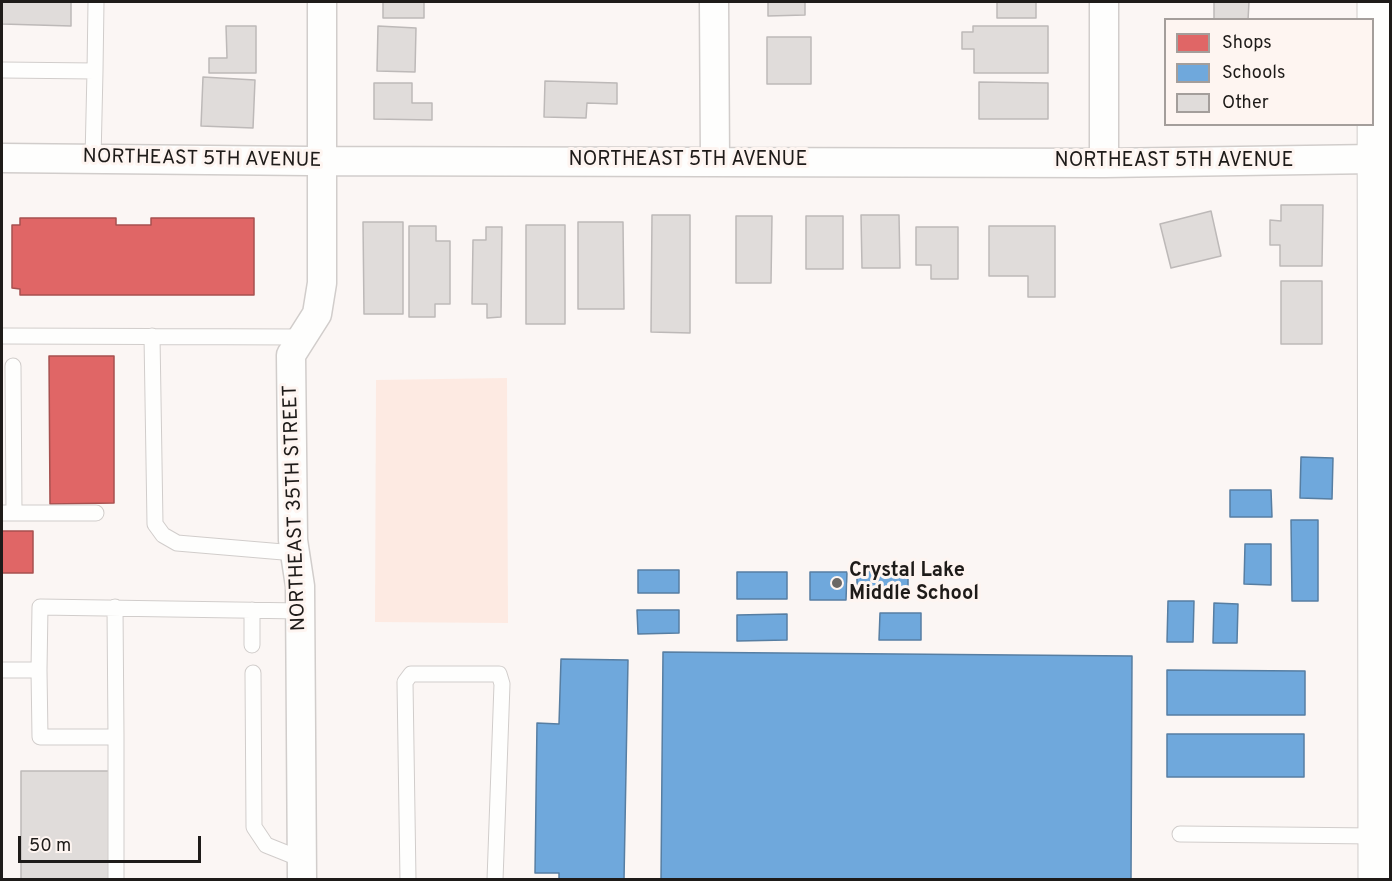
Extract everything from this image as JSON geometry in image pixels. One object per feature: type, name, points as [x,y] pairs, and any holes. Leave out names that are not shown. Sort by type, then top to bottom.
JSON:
[{"type":"street","name":"NORTHEAST 35TH STREET","points":[[302,869],[300,586],[293,540],[291,355],[317,314],[322,283],[322,2]]},
{"type":"street","points":[[714,2],[715,161]]},
{"type":"street","points":[[1104,2],[1104,163]]},
{"type":"street","points":[[1374,2],[1380,843],[1375,879]]},
{"type":"street","name":"NORTHEAST 5TH AVENUE","points":[[2,158],[1104,163],[1374,159]]},
{"type":"lane","points":[[93,159],[96,2]]},
{"type":"lane","points":[[2,70],[95,71]]},
{"type":"lane","points":[[2,336],[302,337]]},
{"type":"lane","points":[[152,336],[155,524],[163,535],[177,543],[295,553]]},
{"type":"lane","points":[[14,366],[8,424],[8,513],[96,513]]},
{"type":"lane","points":[[116,737],[40,737],[40,607],[300,611]]},
{"type":"lane","points":[[115,607],[116,879]]},
{"type":"lane","points":[[252,610],[252,645]]},
{"type":"lane","points":[[2,670],[39,670]]},
{"type":"lane","points":[[253,673],[254,827],[266,845],[302,869]]},
{"type":"lane","points":[[408,879],[405,682],[411,674],[499,674],[502,684],[495,879]]},
{"type":"lane","points":[[1180,834],[1380,843]]},
{"type":"shaded area","points":[[507,378],[508,623],[375,622],[376,380]]},
{"type":"building: Shops","points":[[20,218],[116,218],[116,225],[151,225],[151,218],[254,218],[254,295],[20,295],[20,289],[12,288],[12,225],[20,225]]},
{"type":"building: Shops","points":[[49,356],[114,356],[114,503],[50,504]]},
{"type":"building: Shops","points":[[2,531],[33,531],[33,573],[2,573]]},
{"type":"building: Schools","points":[[1301,457],[1333,458],[1332,499],[1300,498]]},
{"type":"building: Schools","points":[[1230,490],[1271,490],[1272,517],[1230,517]]},
{"type":"building: Schools","points":[[1291,520],[1318,520],[1318,601],[1292,601]]},
{"type":"building: Schools","points":[[1245,544],[1271,544],[1271,585],[1244,584]]},
{"type":"building: Schools","points":[[638,570],[679,570],[679,593],[638,593]]},
{"type":"building: Schools","points":[[857,571],[908,571],[908,598],[857,598]]},
{"type":"building: Schools","points":[[737,572],[787,572],[787,599],[737,599]]},
{"type":"building: Schools","points":[[810,572],[847,572],[846,600],[810,600]]},
{"type":"building: Schools","points":[[1168,601],[1194,601],[1193,642],[1167,642]]},
{"type":"building: Schools","points":[[1214,603],[1238,604],[1237,643],[1213,643]]},
{"type":"building: Schools","points":[[637,610],[679,610],[679,633],[638,634]]},
{"type":"building: Schools","points":[[880,613],[921,613],[921,640],[879,640]]},
{"type":"building: Schools","points":[[787,614],[787,640],[737,641],[737,615]]},
{"type":"building: Schools","points":[[663,652],[1132,656],[1131,880],[661,880]]},
{"type":"building: Schools","points":[[561,659],[628,660],[624,880],[559,880],[559,873],[535,873],[537,723],[559,724]]},
{"type":"building: Schools","points":[[1167,670],[1305,671],[1305,715],[1167,715]]},
{"type":"building: Schools","points":[[1167,734],[1304,734],[1304,777],[1167,777]]},
{"type":"building: Other","points":[[2,2],[71,2],[71,26],[2,24]]},
{"type":"building: Other","points":[[383,2],[424,2],[424,18],[383,18]]},
{"type":"building: Other","points":[[768,2],[805,2],[805,15],[768,16]]},
{"type":"building: Other","points":[[997,2],[1036,2],[1036,18],[997,18]]},
{"type":"building: Other","points":[[1214,2],[1249,2],[1248,18],[1214,18]]},
{"type":"building: Other","points":[[226,26],[256,26],[256,73],[209,73],[209,58],[227,58]]},
{"type":"building: Other","points":[[378,26],[416,28],[415,72],[377,71]]},
{"type":"building: Other","points":[[973,26],[1048,26],[1048,73],[974,73],[974,49],[962,49],[962,32],[973,32]]},
{"type":"building: Other","points":[[767,37],[811,37],[811,84],[767,84]]},
{"type":"building: Other","points":[[203,77],[255,80],[253,128],[201,126]]},
{"type":"building: Other","points":[[545,81],[617,83],[617,104],[587,103],[586,118],[544,117]]},
{"type":"building: Other","points":[[979,82],[1048,83],[1048,119],[979,119]]},
{"type":"building: Other","points":[[374,83],[412,83],[412,103],[432,103],[432,120],[374,119]]},
{"type":"building: Other","points":[[1281,205],[1323,205],[1322,266],[1280,266],[1280,245],[1270,245],[1270,220],[1281,221]]},
{"type":"building: Other","points":[[1211,211],[1221,256],[1171,268],[1160,224]]},
{"type":"building: Other","points":[[652,215],[690,215],[690,333],[651,332]]},
{"type":"building: Other","points":[[861,215],[899,215],[900,268],[862,268]]},
{"type":"building: Other","points":[[736,216],[772,216],[771,283],[736,283]]},
{"type":"building: Other","points":[[806,216],[843,216],[843,269],[806,269]]},
{"type":"building: Other","points":[[363,222],[403,222],[403,314],[364,314]]},
{"type":"building: Other","points":[[578,222],[623,222],[624,309],[578,309]]},
{"type":"building: Other","points":[[526,225],[565,225],[565,324],[526,324]]},
{"type":"building: Other","points":[[409,226],[436,226],[436,241],[450,241],[450,304],[435,304],[435,317],[409,317]]},
{"type":"building: Other","points":[[989,226],[1055,226],[1055,297],[1028,297],[1028,276],[989,276]]},
{"type":"building: Other","points":[[486,227],[502,227],[501,317],[487,318],[487,304],[472,304],[473,240],[486,240]]},
{"type":"building: Other","points":[[916,227],[958,227],[958,279],[931,279],[931,265],[916,265]]},
{"type":"building: Other","points":[[1281,281],[1322,281],[1322,344],[1281,344]]},
{"type":"building: Other","points":[[21,771],[111,771],[111,880],[21,880]]},
{"type":"place","name":"Crystal Lake Middle School","points":[[837,583]]}]
